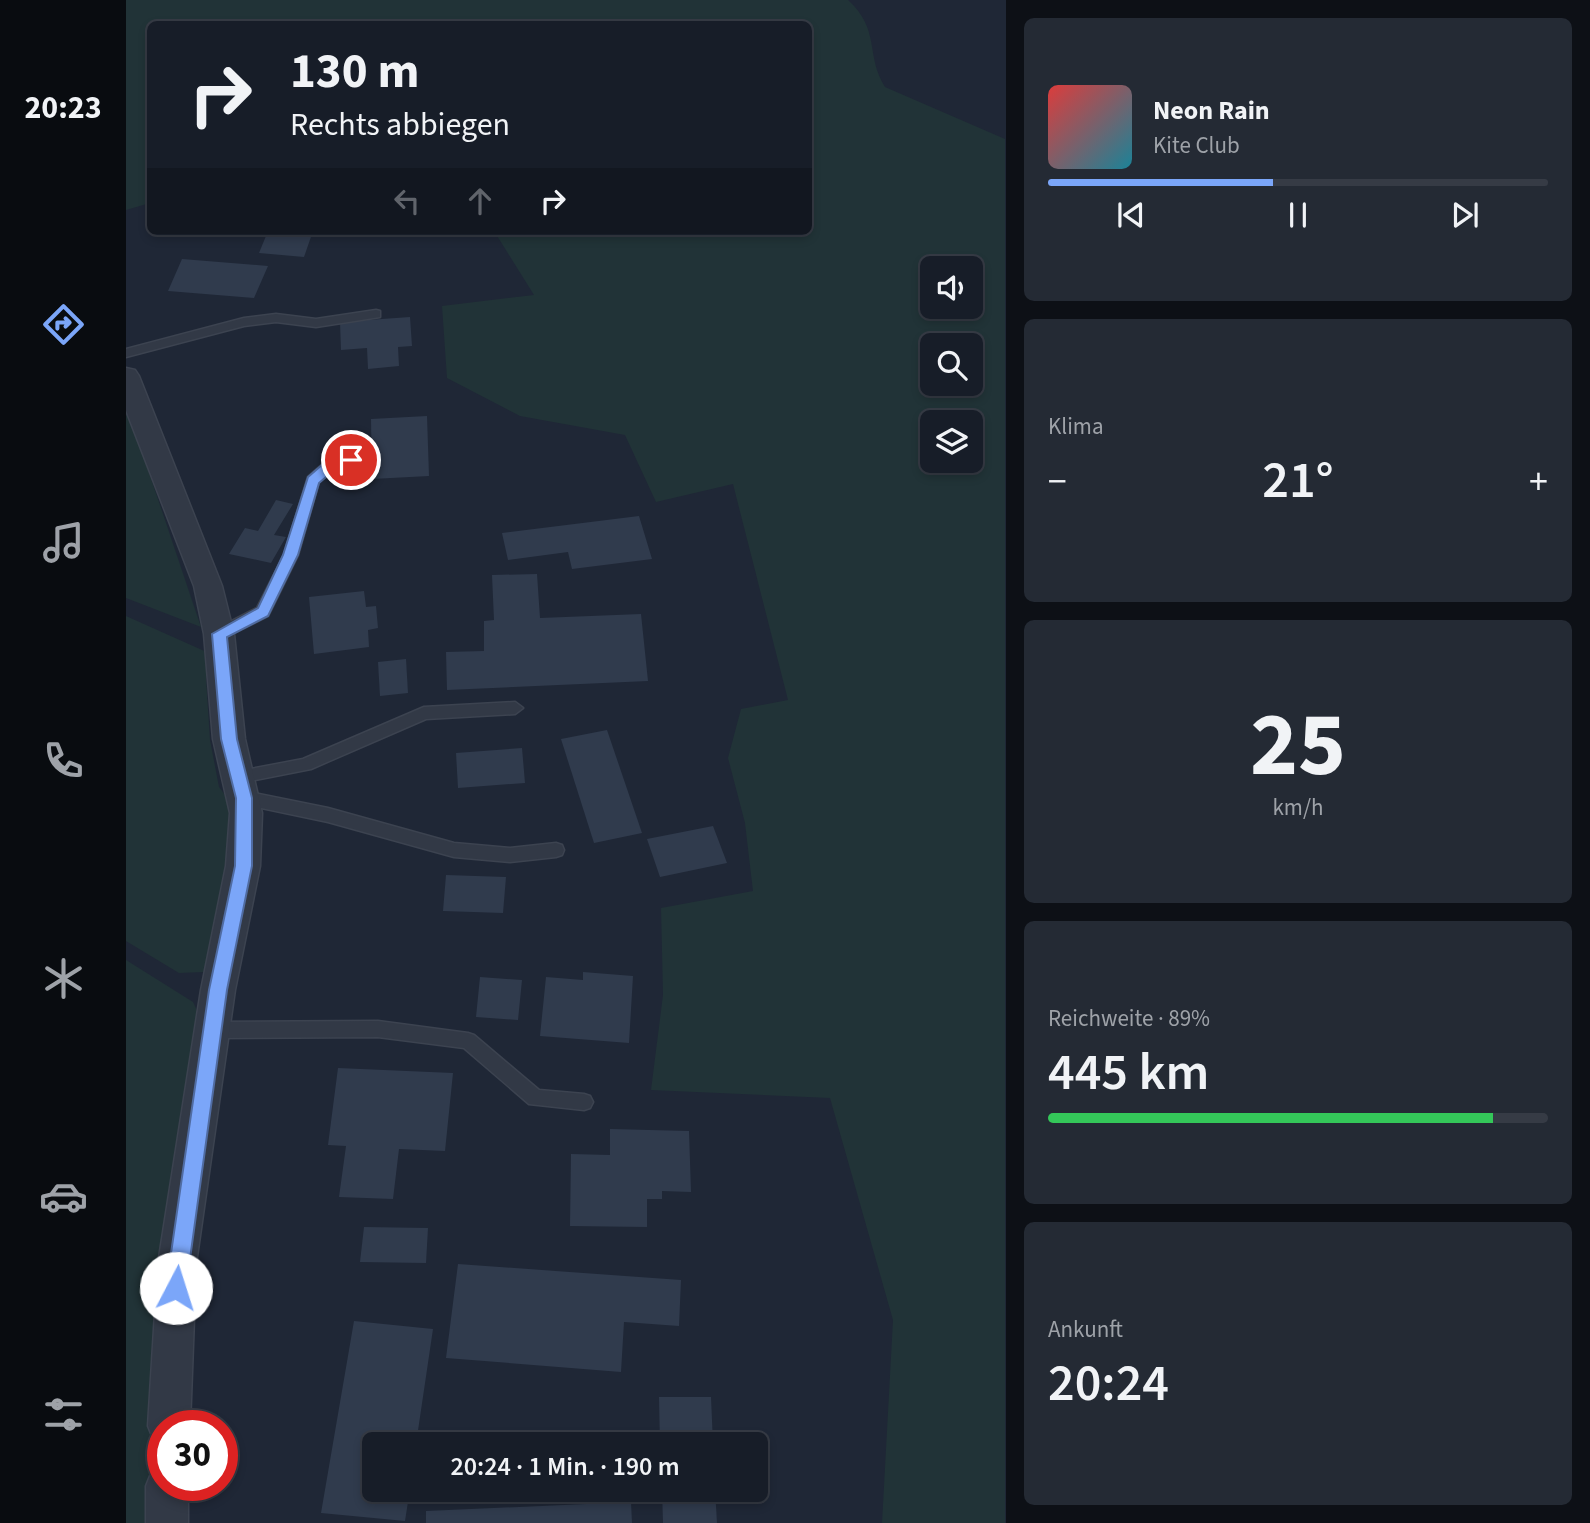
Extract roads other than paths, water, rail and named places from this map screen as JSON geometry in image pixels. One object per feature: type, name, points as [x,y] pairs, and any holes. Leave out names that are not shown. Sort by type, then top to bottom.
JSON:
[{"type":"street","points":[[126,376],[208,586],[219,634],[229,739],[242,787],[243,866],[212,1030],[177,1264],[170,1410]]},
{"type":"street","points":[[166,1523],[167,1501]]},
{"type":"lane","points":[[126,353],[244,322],[276,317],[316,323],[376,314]]},
{"type":"lane","points":[[219,634],[263,612],[291,555],[313,480],[328,467],[351,460]]},
{"type":"lane","points":[[242,787],[305,765],[424,713],[515,708]]},
{"type":"lane","points":[[242,787],[328,815],[454,850],[510,855],[556,850]]},
{"type":"lane","points":[[212,1030],[378,1029],[468,1041],[535,1098],[583,1102]]}]
